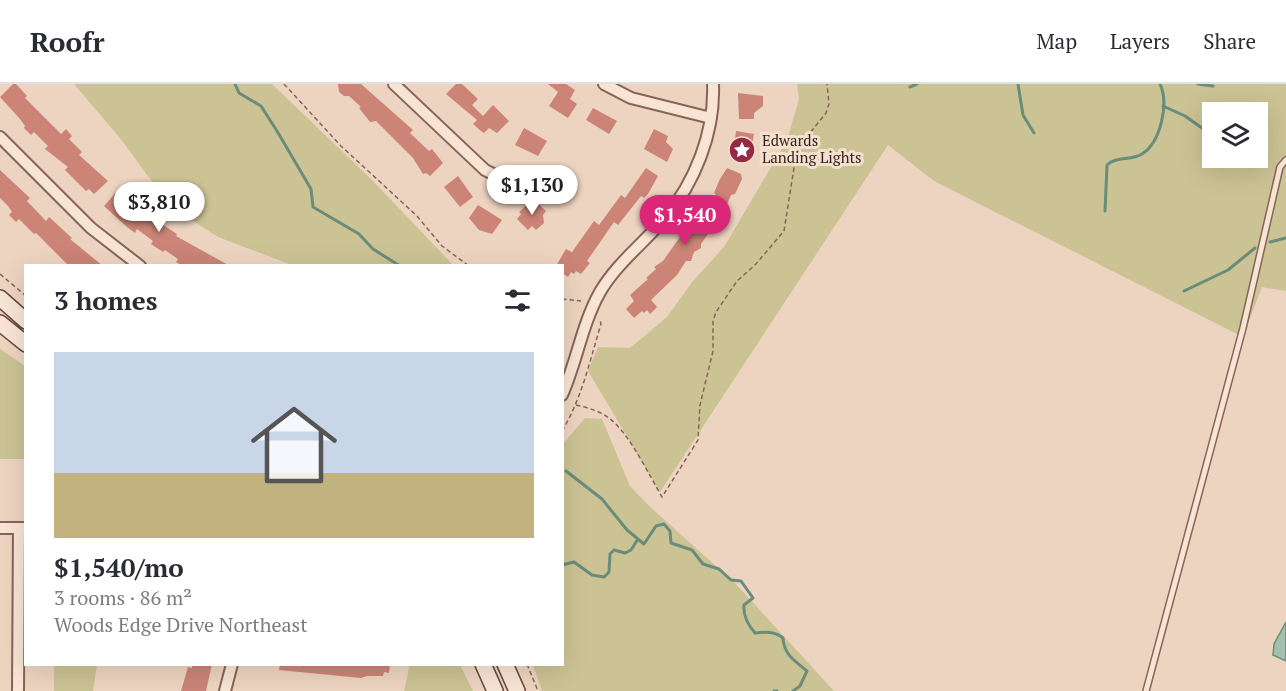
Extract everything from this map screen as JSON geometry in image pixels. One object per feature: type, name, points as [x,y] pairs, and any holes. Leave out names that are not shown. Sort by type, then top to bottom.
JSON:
[{"type":"main road","points":[[0,298],[24,319]]},
{"type":"main road","points":[[0,323],[24,342]]},
{"type":"main road","points":[[484,666],[495,691]]},
{"type":"main road","points":[[506,666],[517,691]]},
{"type":"street","points":[[394,84],[485,170],[505,180]]},
{"type":"street","points":[[604,84],[631,98],[711,118]]},
{"type":"street","points":[[564,389],[582,331],[601,291],[628,255],[664,219],[678,201],[699,160],[711,118],[713,84]]},
{"type":"street","points":[[1,140],[91,228],[137,264]]},
{"type":"street","points":[[0,528],[22,528],[18,691]]},
{"type":"street","points":[[225,691],[231,666]]},
{"type":"lane","points":[[1146,691],[1243,328],[1280,167],[1286,160]]},
{"type":"path","points":[[284,84],[341,146],[417,216],[442,246],[466,264]]},
{"type":"path","points":[[576,405],[595,410],[610,418],[621,429],[662,497],[698,440],[700,405],[713,351],[713,321],[716,312],[737,281],[755,265],[784,231],[797,149],[813,126],[826,113],[829,104],[826,84]]},
{"type":"path","points":[[0,274],[24,294]]},
{"type":"path","points":[[564,299],[581,301]]},
{"type":"path","points":[[564,427],[576,405],[601,324],[599,315]]},
{"type":"path","points":[[528,666],[538,691]]},
{"type":"shaded area","points":[[74,84],[272,84],[373,181],[452,264],[289,264],[218,237],[170,206],[120,138]]},
{"type":"shaded area","points":[[797,84],[1286,84],[1286,291],[1262,287],[1243,337],[934,181],[888,145],[660,492],[588,371],[598,347],[630,348],[667,317],[693,281],[724,247],[787,140],[799,99]]},
{"type":"shaded area","points":[[0,349],[24,365],[24,459],[0,459]]},
{"type":"shaded area","points":[[585,418],[602,419],[630,486],[649,506],[734,582],[834,691],[542,691],[533,666],[564,666],[564,443]]},
{"type":"shaded area","points":[[1286,622],[1286,661],[1273,655],[1274,644]]},
{"type":"shaded area","points":[[54,666],[97,666],[93,691],[54,691]]},
{"type":"shaded area","points":[[410,666],[460,666],[473,691],[404,691]]},
{"type":"building","points":[[13,84],[16,84],[27,96],[25,98],[61,134],[66,129],[72,136],[69,139],[82,152],[79,155],[108,181],[94,194],[89,189],[86,191],[65,170],[68,167],[45,149],[48,146],[34,132],[31,135],[24,128],[20,119],[0,97]]},
{"type":"building","points":[[338,84],[361,84],[413,130],[410,133],[429,151],[432,149],[443,163],[430,176],[423,174],[413,158],[376,121],[370,122],[359,108],[361,107],[349,96],[344,96],[339,92]]},
{"type":"building","points":[[456,84],[462,84],[478,99],[472,105],[483,116],[493,105],[509,121],[497,133],[489,128],[484,133],[481,131],[473,124],[477,120],[446,94]]},
{"type":"building","points":[[548,84],[566,84],[575,90],[570,99],[577,104],[568,118],[549,106],[558,92]]},
{"type":"building","points":[[738,93],[763,96],[763,106],[754,113],[754,119],[739,119]]},
{"type":"building","points":[[593,108],[617,121],[609,134],[586,120]]},
{"type":"building","points":[[524,128],[547,141],[538,156],[515,145]]},
{"type":"building","points":[[654,129],[668,136],[666,142],[673,149],[667,162],[644,149]]},
{"type":"building","points":[[736,131],[754,134],[749,160],[733,157]]},
{"type":"building","points":[[537,168],[564,169],[564,191],[547,191],[550,182],[538,182]]},
{"type":"building","points":[[646,168],[658,176],[648,194],[644,198],[641,196],[618,225],[614,222],[587,261],[590,263],[581,274],[576,271],[574,274],[571,272],[568,277],[564,274],[564,264],[557,264],[566,249],[572,252],[594,221],[599,225],[621,195],[625,198]]},
{"type":"building","points":[[727,168],[741,174],[742,179],[735,194],[731,195],[718,226],[710,231],[701,244],[701,248],[694,252],[691,261],[686,261],[677,275],[651,300],[657,307],[650,314],[647,310],[644,313],[642,311],[634,318],[626,309],[634,301],[630,295],[648,279],[646,278],[656,269],[654,267],[663,261],[680,237],[684,240],[695,226],[694,224],[716,194],[714,193]]},
{"type":"building","points":[[0,170],[30,198],[27,201],[46,221],[49,217],[72,238],[70,239],[101,264],[67,264],[19,219],[16,222],[9,215],[12,212],[8,206],[0,198]]},
{"type":"building","points":[[458,176],[473,197],[460,207],[444,187]]},
{"type":"building","points":[[118,190],[139,209],[145,212],[147,209],[154,213],[151,217],[177,234],[176,236],[226,264],[180,264],[176,262],[178,259],[151,244],[153,241],[137,229],[135,233],[104,206]]},
{"type":"building","points":[[533,199],[546,211],[543,215],[544,223],[536,230],[532,226],[528,230],[517,219],[521,214],[519,212]]},
{"type":"building","points":[[478,205],[502,220],[492,234],[479,230],[469,218]]},
{"type":"building","points":[[192,666],[212,666],[206,691],[181,691],[188,667],[192,668]]},
{"type":"building","points":[[280,666],[390,666],[389,673],[384,672],[383,676],[361,678],[279,670]]},
{"type":"waterway","points":[[235,84],[239,93],[261,106],[277,131],[311,189],[313,207],[359,234],[373,249],[397,264]]},
{"type":"waterway","points":[[910,87],[917,84]]},
{"type":"waterway","points":[[1018,84],[1023,115],[1034,133]]},
{"type":"waterway","points":[[1105,211],[1107,165],[1115,160],[1142,154],[1149,148],[1158,132],[1162,122],[1164,101],[1160,84]]},
{"type":"waterway","points":[[1198,84],[1213,86]]},
{"type":"waterway","points":[[1163,106],[1185,116],[1202,128]]},
{"type":"waterway","points":[[1270,242],[1286,238]]},
{"type":"waterway","points":[[1184,291],[1228,270],[1255,248]]},
{"type":"waterway","points":[[566,471],[602,499],[627,530],[644,544],[656,526],[664,524],[670,531],[671,543],[692,550],[703,564],[719,569],[731,580],[741,581],[753,598],[744,605],[746,620],[752,630],[755,633],[773,633],[783,638],[785,649],[794,661],[807,671],[800,686],[793,691]]},
{"type":"waterway","points":[[564,564],[574,562],[592,575],[604,577],[609,572],[610,554],[614,550],[625,553],[631,550],[638,539]]},
{"type":"place","name":"Edwards Landing Lights","points":[[742,150]]}]
